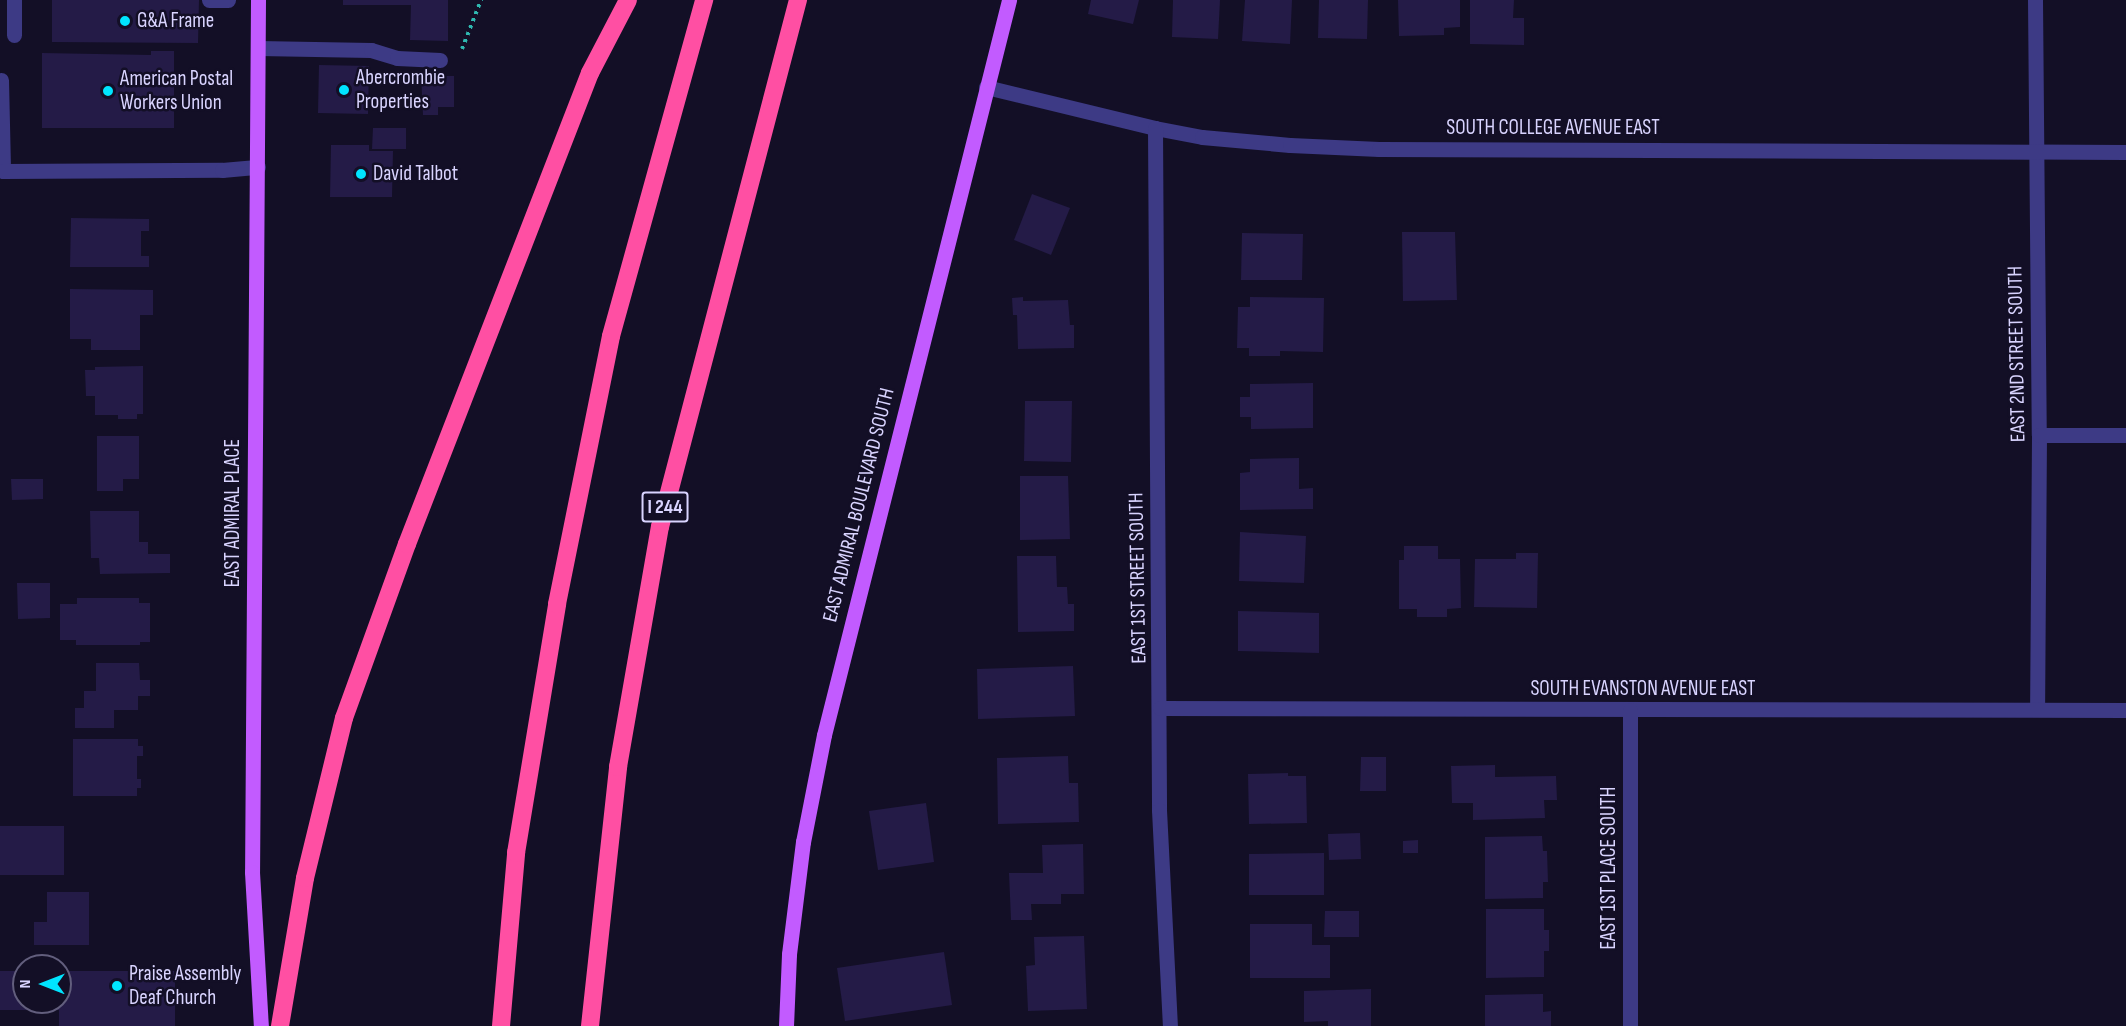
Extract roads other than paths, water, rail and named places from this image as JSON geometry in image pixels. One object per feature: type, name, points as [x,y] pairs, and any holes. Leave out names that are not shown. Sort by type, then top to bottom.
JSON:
[{"type":"highway","points":[[280,1026],[305,878],[344,718],[407,544],[585,84],[628,0]]},
{"type":"highway","points":[[501,1026],[516,853],[557,604],[611,336],[704,0]]},
{"type":"highway","name":"I 244","points":[[590,1026],[618,767],[660,527],[798,0]]},
{"type":"main road","name":"EAST ADMIRAL PLACE","points":[[258,0],[252,872],[261,1026]]},
{"type":"main road","name":"EAST ADMIRAL BOULEVARD SOUTH","points":[[786,1026],[789,954],[803,842],[824,735],[1009,0]]},
{"type":"street","points":[[14,0],[14,34]]},
{"type":"street","points":[[209,0],[228,0]]},
{"type":"street","name":"EAST 2ND STREET SOUTH","points":[[2036,0],[2035,152],[2039,435],[2037,708]]},
{"type":"street","points":[[258,48],[371,50],[397,58],[440,60]]},
{"type":"street","points":[[1,80],[3,171],[222,170],[258,167]]},
{"type":"street","name":"SOUTH COLLEGE AVENUE EAST","points":[[986,87],[1155,128],[1202,137],[1269,143],[1379,148],[2126,152]]},
{"type":"street","name":"EAST 1ST STREET SOUTH","points":[[1155,128],[1161,708],[1159,810],[1170,1026]]},
{"type":"street","points":[[2039,435],[2126,435]]},
{"type":"street","name":"SOUTH EVANSTON AVENUE EAST","points":[[1161,708],[1630,710],[2037,708],[2126,710]]},
{"type":"street","name":"EAST 1ST PLACE SOUTH","points":[[1630,710],[1630,1026]]},
{"type":"place","name":"G&A Frame","points":[[125,21]]},
{"type":"place","name":"Abercrombie Properties","points":[[344,90]]},
{"type":"place","name":"American Postal Workers Union","points":[[108,91]]},
{"type":"place","name":"David Talbot","points":[[361,174]]},
{"type":"place","name":"Praise Assembly Deaf Church","points":[[117,986]]}]
